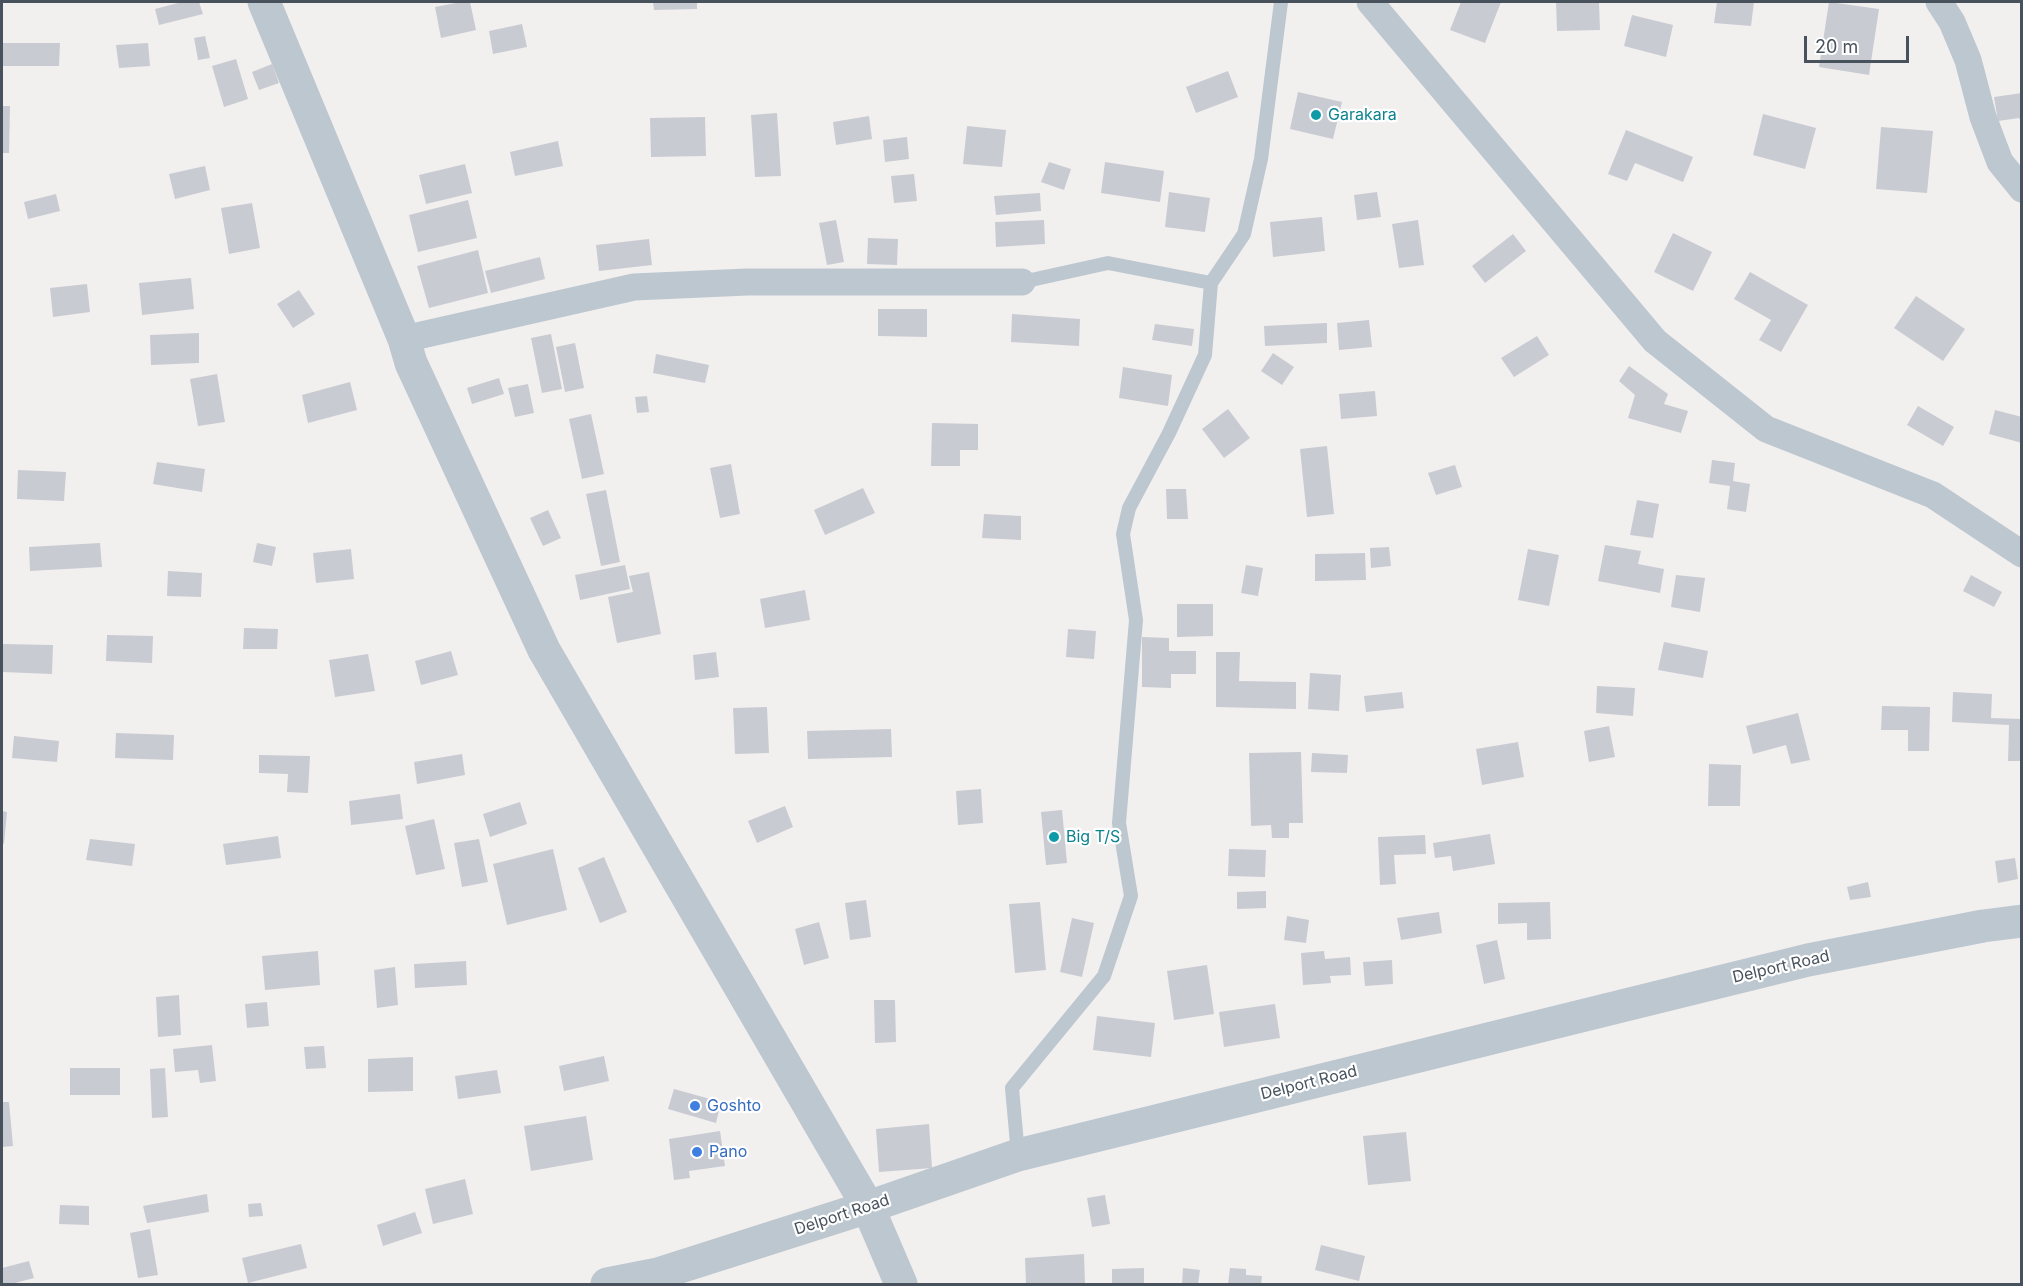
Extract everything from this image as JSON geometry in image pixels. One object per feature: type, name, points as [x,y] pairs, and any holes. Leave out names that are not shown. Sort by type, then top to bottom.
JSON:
[{"type":"street","points":[[264,2],[404,339],[411,363],[544,650],[868,1207],[901,1284]]},
{"type":"street","points":[[1370,2],[1655,341],[1766,429],[1934,495],[2022,554]]},
{"type":"street","points":[[1939,2],[1952,22],[1968,60],[1983,117],[2000,162],[2022,189]]},
{"type":"street","points":[[404,339],[634,287],[747,282],[1022,282]]},
{"type":"street","name":"Delport Road","points":[[607,1284],[658,1274],[868,1207],[1018,1155],[1808,960],[1983,926],[2022,921]]},
{"type":"lane","points":[[1018,1155],[1012,1088],[1104,976],[1131,896],[1119,823],[1136,620],[1123,534],[1129,508],[1169,434],[1205,355],[1211,283],[1244,234],[1261,159],[1281,2]]},
{"type":"lane","points":[[1022,282],[1108,263],[1211,283]]},
{"type":"building","points":[[182,2],[199,2],[203,14],[159,25],[155,9]]},
{"type":"building","points":[[470,2],[476,30],[441,38],[435,7]]},
{"type":"building","points":[[653,2],[697,2],[697,9],[654,10]]},
{"type":"building","points":[[1461,2],[1501,2],[1485,43],[1450,30]]},
{"type":"building","points":[[1556,2],[1599,2],[1600,30],[1557,31]]},
{"type":"building","points":[[1717,2],[1754,2],[1751,26],[1714,23]]},
{"type":"building","points":[[1829,2],[1879,9],[1869,75],[1819,67]]},
{"type":"building","points":[[1632,15],[1673,25],[1666,57],[1624,46]]},
{"type":"building","points":[[522,24],[527,47],[493,54],[489,31]]},
{"type":"building","points":[[205,36],[210,58],[198,60],[194,38]]},
{"type":"building","points":[[2,43],[60,43],[59,66],[2,66]]},
{"type":"building","points":[[148,43],[150,66],[119,68],[116,45]]},
{"type":"building","points":[[236,59],[248,99],[224,107],[212,66]]},
{"type":"building","points":[[272,64],[279,83],[259,90],[252,72]]},
{"type":"building","points":[[1228,71],[1238,97],[1196,113],[1186,87]]},
{"type":"building","name":"Garakara","points":[[1298,92],[1342,102],[1333,139],[1290,129]]},
{"type":"building","points":[[2022,93],[2022,123],[2019,118],[1998,121],[1994,97]]},
{"type":"building","points":[[2,106],[10,106],[9,153],[2,153]]},
{"type":"building","points":[[777,113],[781,176],[755,177],[751,115]]},
{"type":"building","points":[[1763,114],[1816,128],[1805,169],[1753,155]]},
{"type":"building","points":[[869,116],[872,139],[836,145],[833,122]]},
{"type":"building","points":[[705,117],[706,156],[651,157],[650,118]]},
{"type":"building","points":[[967,126],[1006,130],[1002,167],[963,164]]},
{"type":"building","points":[[1881,127],[1933,131],[1927,193],[1876,189]]},
{"type":"building","points":[[1626,130],[1693,157],[1683,182],[1635,163],[1627,181],[1608,174]]},
{"type":"building","points":[[907,137],[909,159],[885,162],[883,140]]},
{"type":"building","points":[[558,141],[563,166],[515,176],[510,152]]},
{"type":"building","points":[[1049,162],[1071,169],[1064,190],[1041,182]]},
{"type":"building","points":[[1105,162],[1164,171],[1160,202],[1101,193]]},
{"type":"building","points":[[465,164],[472,193],[426,204],[419,175]]},
{"type":"building","points":[[205,166],[210,190],[175,199],[169,174]]},
{"type":"building","points":[[914,174],[917,201],[894,203],[891,176]]},
{"type":"building","points":[[1169,192],[1210,198],[1205,232],[1165,227]]},
{"type":"building","points":[[1377,192],[1381,217],[1357,220],[1354,195]]},
{"type":"building","points":[[1040,193],[1041,211],[996,215],[994,196]]},
{"type":"building","points":[[56,194],[60,211],[28,219],[24,202]]},
{"type":"building","points":[[468,200],[477,238],[418,252],[409,215]]},
{"type":"building","points":[[252,203],[260,248],[229,254],[221,208]]},
{"type":"building","points":[[1322,217],[1325,251],[1273,257],[1270,222]]},
{"type":"building","points":[[836,220],[844,262],[827,265],[819,223]]},
{"type":"building","points":[[1044,220],[1045,244],[996,247],[995,222]]},
{"type":"building","points":[[1418,220],[1424,265],[1399,268],[1392,224]]},
{"type":"building","points":[[1673,233],[1712,252],[1693,291],[1654,272]]},
{"type":"building","points":[[1513,234],[1526,251],[1485,283],[1472,266]]},
{"type":"building","points":[[868,238],[898,239],[897,265],[867,264]]},
{"type":"building","points":[[649,239],[652,265],[599,271],[596,245]]},
{"type":"building","points":[[478,250],[488,293],[429,308],[417,266]]},
{"type":"building","points":[[540,257],[545,279],[491,293],[485,271]]},
{"type":"building","points":[[1750,272],[1808,305],[1781,352],[1759,340],[1771,320],[1734,299]]},
{"type":"building","points":[[191,278],[194,309],[142,315],[139,283]]},
{"type":"building","points":[[87,284],[90,312],[53,317],[50,288]]},
{"type":"building","points":[[299,290],[315,314],[293,328],[277,304]]},
{"type":"building","points":[[1916,296],[1965,329],[1943,361],[1894,328]]},
{"type":"building","points":[[878,309],[927,309],[927,337],[878,336]]},
{"type":"building","points":[[1012,314],[1080,319],[1079,346],[1011,342]]},
{"type":"building","points":[[1369,320],[1372,347],[1339,350],[1337,323]]},
{"type":"building","points":[[1327,323],[1327,343],[1265,346],[1264,326]]},
{"type":"building","points":[[1155,324],[1194,329],[1192,346],[1152,340]]},
{"type":"building","points":[[199,333],[199,363],[151,365],[150,335]]},
{"type":"building","points":[[551,334],[562,389],[542,393],[531,338]]},
{"type":"building","points":[[1537,336],[1549,355],[1514,377],[1501,358]]},
{"type":"building","points":[[575,343],[584,388],[565,392],[556,347]]},
{"type":"building","points":[[1273,353],[1294,367],[1282,385],[1261,371]]},
{"type":"building","points":[[656,354],[709,365],[705,383],[653,373]]},
{"type":"building","points":[[1629,366],[1668,394],[1664,404],[1688,411],[1681,433],[1628,418],[1635,395],[1619,381]]},
{"type":"building","points":[[1123,367],[1172,375],[1168,406],[1119,398]]},
{"type":"building","points":[[217,374],[225,422],[198,426],[190,379]]},
{"type":"building","points":[[499,378],[504,394],[472,404],[467,388]]},
{"type":"building","points":[[350,382],[357,410],[308,423],[302,395]]},
{"type":"building","points":[[528,384],[534,413],[515,417],[508,388]]},
{"type":"building","points":[[1375,391],[1377,416],[1341,419],[1339,394]]},
{"type":"building","points":[[647,396],[649,412],[637,413],[635,397]]},
{"type":"building","points":[[1918,406],[1954,427],[1943,446],[1907,425]]},
{"type":"building","points":[[1228,409],[1250,438],[1224,458],[1202,429]]},
{"type":"building","points":[[1995,410],[2022,417],[2022,443],[1989,434]]},
{"type":"building","points":[[591,414],[604,474],[582,479],[569,419]]},
{"type":"building","points":[[932,423],[978,424],[978,450],[960,450],[960,466],[931,466]]},
{"type":"building","points":[[1327,446],[1334,514],[1307,517],[1300,449]]},
{"type":"building","points":[[1712,460],[1735,463],[1733,481],[1750,484],[1746,512],[1727,509],[1730,486],[1709,483]]},
{"type":"building","points":[[157,462],[205,469],[202,492],[153,484]]},
{"type":"building","points":[[731,464],[740,514],[720,518],[710,468]]},
{"type":"building","points":[[1455,465],[1462,487],[1436,495],[1428,473]]},
{"type":"building","points":[[18,470],[66,472],[64,501],[17,499]]},
{"type":"building","points":[[863,488],[875,513],[825,535],[814,510]]},
{"type":"building","points":[[1166,489],[1186,489],[1188,519],[1167,519]]},
{"type":"building","points":[[606,490],[620,562],[601,566],[586,494]]},
{"type":"building","points":[[1637,500],[1659,504],[1653,538],[1630,535]]},
{"type":"building","points":[[548,510],[561,538],[543,546],[530,518]]},
{"type":"building","points":[[984,514],[1021,516],[1021,540],[982,538]]},
{"type":"building","points":[[100,543],[102,567],[30,571],[29,547]]},
{"type":"building","points":[[257,543],[276,547],[272,566],[253,562]]},
{"type":"building","points":[[1605,545],[1641,551],[1638,564],[1664,569],[1660,593],[1598,581]]},
{"type":"building","points":[[1389,547],[1391,566],[1371,568],[1370,548]]},
{"type":"building","points":[[351,549],[354,579],[316,583],[313,553]]},
{"type":"building","points":[[1528,549],[1559,555],[1549,606],[1518,600]]},
{"type":"building","points":[[1365,553],[1366,580],[1315,581],[1315,554]]},
{"type":"building","points":[[625,565],[630,589],[580,600],[575,575]]},
{"type":"building","points":[[1246,565],[1263,568],[1258,596],[1241,593]]},
{"type":"building","points":[[168,571],[202,573],[201,597],[167,596]]},
{"type":"building","points":[[649,572],[661,634],[617,643],[608,597],[633,592],[629,576]]},
{"type":"building","points":[[1676,575],[1705,578],[1700,612],[1671,607]]},
{"type":"building","points":[[1971,575],[2002,592],[1994,607],[1963,591]]},
{"type":"building","points":[[805,590],[810,620],[765,628],[760,599]]},
{"type":"building","points":[[1177,604],[1213,604],[1213,636],[1177,637]]},
{"type":"building","points":[[244,628],[278,629],[277,649],[243,649]]},
{"type":"building","points":[[1068,629],[1096,631],[1094,659],[1066,657]]},
{"type":"building","points":[[107,635],[153,636],[152,663],[106,661]]},
{"type":"building","points":[[1142,637],[1169,638],[1169,651],[1196,651],[1196,674],[1171,674],[1171,688],[1142,687]]},
{"type":"building","points":[[1664,642],[1708,651],[1703,678],[1658,670]]},
{"type":"building","points":[[2,644],[53,645],[52,674],[2,672]]},
{"type":"building","points":[[451,651],[458,675],[421,685],[415,661]]},
{"type":"building","points":[[716,652],[719,677],[695,680],[693,655]]},
{"type":"building","points":[[1216,652],[1240,652],[1239,681],[1296,682],[1296,709],[1216,707]]},
{"type":"building","points":[[368,654],[375,691],[335,697],[329,660]]},
{"type":"building","points":[[1310,673],[1341,675],[1339,711],[1308,709]]},
{"type":"building","points":[[1597,686],[1635,688],[1633,716],[1596,713]]},
{"type":"building","points":[[1402,692],[1404,708],[1366,712],[1364,696]]},
{"type":"building","points":[[1953,692],[1992,694],[1991,718],[2022,719],[2022,761],[2008,761],[2009,725],[1952,722]]},
{"type":"building","points":[[1882,706],[1930,707],[1929,751],[1908,751],[1908,730],[1881,730]]},
{"type":"building","points":[[767,707],[769,753],[735,754],[733,708]]},
{"type":"building","points":[[1798,713],[1810,760],[1791,764],[1786,745],[1753,754],[1746,726]]},
{"type":"building","points":[[1609,726],[1615,757],[1589,762],[1584,731]]},
{"type":"building","points":[[891,729],[892,757],[808,759],[807,731]]},
{"type":"building","points":[[116,733],[174,735],[173,760],[115,758]]},
{"type":"building","points":[[14,736],[59,741],[57,762],[12,758]]},
{"type":"building","points":[[1518,742],[1524,777],[1482,785],[1476,749]]},
{"type":"building","points":[[1301,752],[1303,823],[1289,823],[1289,838],[1272,838],[1271,825],[1251,826],[1249,753]]},
{"type":"building","points":[[1312,753],[1348,755],[1347,773],[1311,772]]},
{"type":"building","points":[[462,754],[465,775],[417,784],[414,762]]},
{"type":"building","points":[[259,755],[310,756],[308,793],[287,792],[288,774],[259,773]]},
{"type":"building","points":[[1709,764],[1741,765],[1740,806],[1708,806]]},
{"type":"building","points":[[981,789],[983,823],[958,825],[956,791]]},
{"type":"building","points":[[400,794],[403,819],[351,825],[349,801]]},
{"type":"building","points":[[520,802],[527,824],[490,837],[483,814]]},
{"type":"building","points":[[785,806],[793,827],[757,843],[748,821]]},
{"type":"building","name":"Big T/S","points":[[1062,810],[1067,863],[1046,865],[1041,812]]},
{"type":"building","points":[[2,811],[7,812],[4,844],[2,843]]},
{"type":"building","points":[[434,819],[445,869],[416,875],[405,826]]},
{"type":"building","points":[[1490,834],[1495,864],[1453,871],[1451,856],[1435,858],[1433,843]]},
{"type":"building","points":[[1425,835],[1426,854],[1394,855],[1396,884],[1380,885],[1378,837]]},
{"type":"building","points":[[278,836],[281,858],[226,865],[223,844]]},
{"type":"building","points":[[90,839],[135,844],[132,866],[86,860]]},
{"type":"building","points":[[479,839],[488,882],[462,887],[454,843]]},
{"type":"building","points":[[553,849],[567,910],[507,925],[493,864]]},
{"type":"building","points":[[1229,849],[1266,850],[1265,877],[1228,876]]},
{"type":"building","points":[[604,857],[627,912],[600,923],[578,868]]},
{"type":"building","points":[[2015,858],[2018,879],[1998,883],[1995,861]]},
{"type":"building","points":[[1868,882],[1871,897],[1850,900],[1847,887]]},
{"type":"building","points":[[1266,891],[1266,908],[1237,909],[1237,892]]},
{"type":"building","points":[[866,900],[871,937],[850,940],[845,903]]},
{"type":"building","points":[[1040,902],[1046,970],[1015,973],[1009,904]]},
{"type":"building","points":[[1550,902],[1551,939],[1527,940],[1527,923],[1498,924],[1498,903]]},
{"type":"building","points":[[1439,912],[1442,933],[1401,940],[1397,918]]},
{"type":"building","points":[[1287,916],[1309,920],[1306,943],[1284,940]]},
{"type":"building","points":[[1072,918],[1094,923],[1082,977],[1060,972]]},
{"type":"building","points":[[819,922],[829,958],[804,965],[795,929]]},
{"type":"building","points":[[1497,940],[1505,979],[1484,984],[1476,945]]},
{"type":"building","points":[[318,951],[320,985],[265,990],[262,956]]},
{"type":"building","points":[[1324,951],[1325,959],[1350,957],[1351,975],[1330,976],[1331,983],[1303,985],[1301,953]]},
{"type":"building","points":[[1392,960],[1393,984],[1365,986],[1363,962]]},
{"type":"building","points":[[466,961],[467,985],[415,988],[414,964]]},
{"type":"building","points":[[1207,965],[1214,1014],[1174,1020],[1167,971]]},
{"type":"building","points":[[395,967],[398,1005],[377,1008],[374,970]]},
{"type":"building","points":[[179,995],[181,1035],[158,1037],[156,997]]},
{"type":"building","points":[[874,1000],[895,1000],[896,1042],[875,1043]]},
{"type":"building","points":[[267,1002],[269,1026],[247,1028],[245,1004]]},
{"type":"building","points":[[1275,1004],[1280,1038],[1224,1047],[1219,1012]]},
{"type":"building","points":[[1097,1016],[1155,1023],[1151,1057],[1093,1050]]},
{"type":"building","points":[[212,1045],[216,1081],[200,1083],[198,1070],[175,1072],[173,1049]]},
{"type":"building","points":[[324,1046],[326,1068],[306,1069],[304,1047]]},
{"type":"building","points":[[604,1056],[609,1081],[564,1091],[559,1066]]},
{"type":"building","points":[[413,1057],[413,1091],[368,1092],[368,1059]]},
{"type":"building","points":[[70,1068],[120,1068],[120,1095],[70,1095]]},
{"type":"building","points":[[165,1068],[168,1117],[152,1118],[150,1069]]},
{"type":"building","points":[[497,1070],[501,1093],[458,1099],[455,1076]]},
{"type":"building","name":"Goshto","points":[[674,1089],[721,1102],[716,1123],[668,1109]]},
{"type":"building","points":[[2,1102],[9,1102],[13,1146],[2,1147]]},
{"type":"building","points":[[586,1116],[593,1160],[531,1171],[524,1126]]},
{"type":"building","points":[[929,1124],[932,1168],[879,1172],[876,1129]]},
{"type":"building","name":"Pano","points":[[720,1131],[725,1166],[689,1171],[690,1178],[674,1180],[669,1139]]},
{"type":"building","points":[[1406,1132],[1411,1181],[1368,1185],[1363,1136]]},
{"type":"building","points":[[465,1179],[473,1214],[433,1224],[425,1189]]},
{"type":"building","points":[[207,1194],[209,1212],[147,1223],[143,1206]]},
{"type":"building","points":[[1105,1195],[1110,1224],[1092,1227],[1087,1198]]},
{"type":"building","points":[[261,1203],[263,1216],[249,1217],[248,1204]]},
{"type":"building","points":[[60,1205],[89,1206],[89,1225],[59,1224]]},
{"type":"building","points":[[415,1212],[422,1233],[383,1246],[377,1225]]},
{"type":"building","points":[[150,1229],[158,1275],[138,1278],[130,1233]]},
{"type":"building","points":[[301,1244],[307,1268],[248,1283],[242,1258]]},
{"type":"building","points":[[1321,1245],[1365,1256],[1359,1281],[1315,1270]]},
{"type":"building","points":[[1084,1254],[1085,1284],[1026,1284],[1025,1258]]},
{"type":"building","points":[[29,1261],[34,1278],[2,1284],[2,1268]]},
{"type":"building","points":[[1144,1268],[1144,1284],[1112,1284],[1112,1269]]},
{"type":"building","points":[[1183,1268],[1200,1270],[1198,1284],[1182,1284]]},
{"type":"building","points":[[1230,1268],[1246,1269],[1246,1275],[1262,1276],[1261,1284],[1228,1284]]},
{"type":"place","name":"Garakara","points":[[1316,115]]},
{"type":"place","name":"Big T/S","points":[[1054,837]]},
{"type":"place","name":"Goshto","points":[[695,1106]]},
{"type":"place","name":"Pano","points":[[697,1152]]}]
